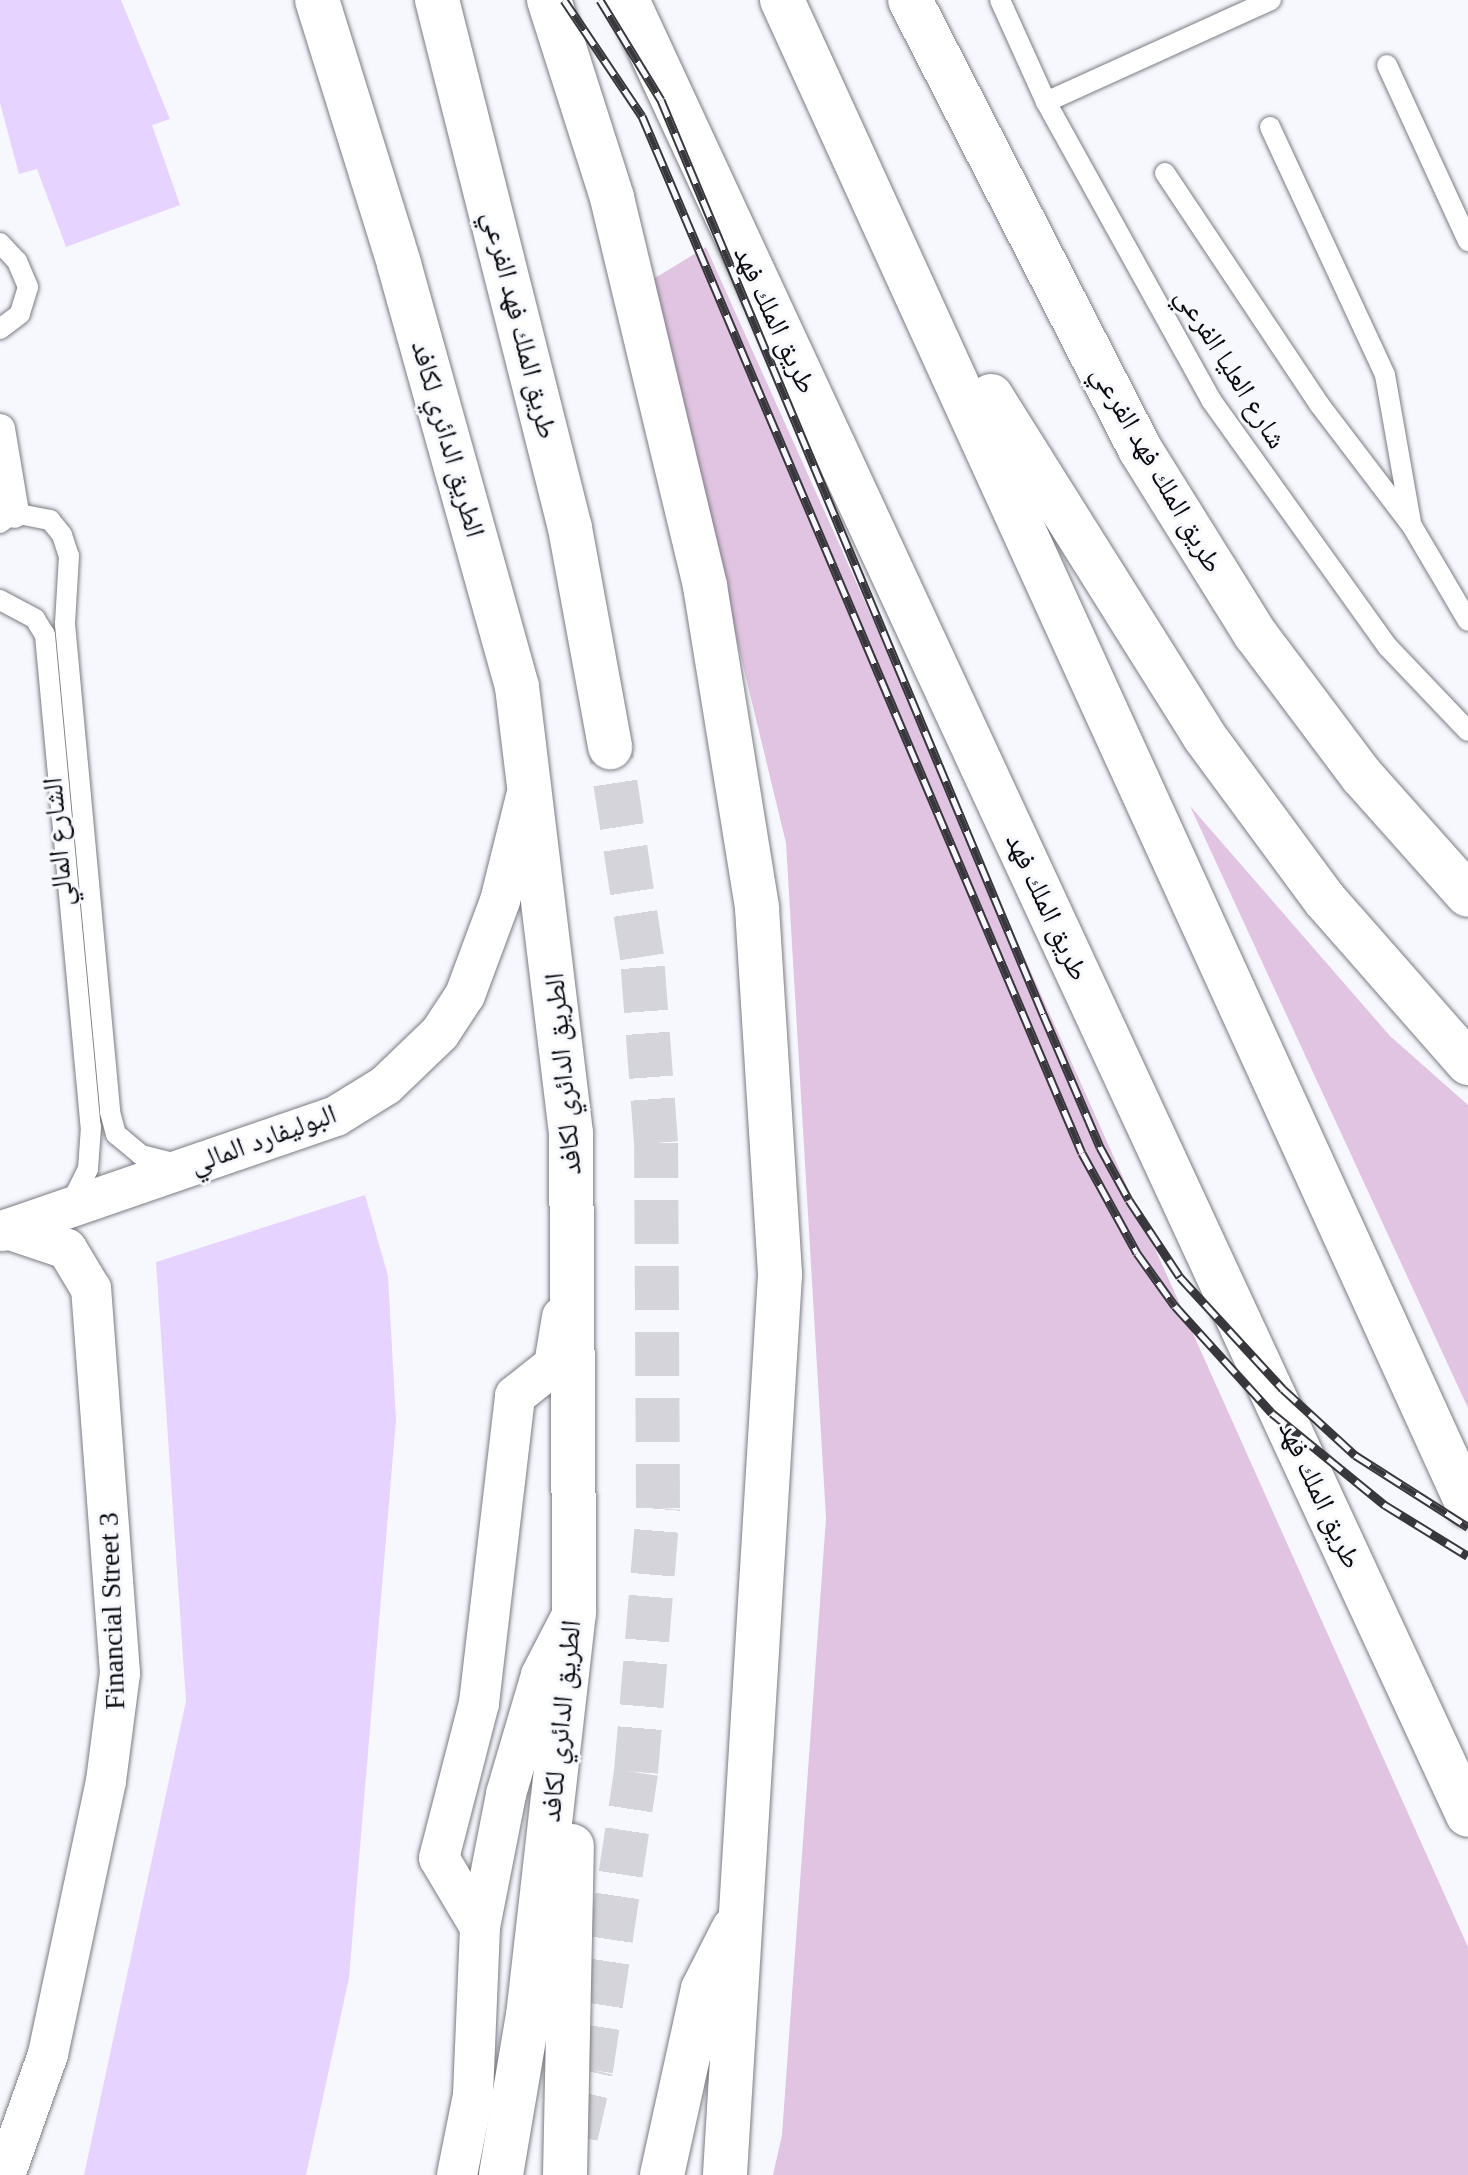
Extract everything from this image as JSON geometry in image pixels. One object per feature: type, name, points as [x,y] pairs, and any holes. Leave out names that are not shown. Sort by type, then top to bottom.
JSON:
[{"type":"main road","name":"الطريق الدائري لكافد","points":[[317,0],[399,264],[517,687],[528,790],[561,1017],[575,1238],[574,1612],[528,2015],[501,2175]]},
{"type":"main road","name":"طريق الملك فهد الفرعي","points":[[437,0],[570,528],[610,747]]},
{"type":"main road","points":[[549,0],[612,198],[705,586],[757,908],[780,1275],[725,2175]]},
{"type":"main road","name":"طريق الملك فهد","points":[[627,0],[1468,1815]]},
{"type":"main road","points":[[782,0],[901,252],[1468,1505]]},
{"type":"main road","name":"طريق الملك فهد الفرعي","points":[[910,0],[1140,449],[1256,635],[1362,776],[1468,895]]},
{"type":"main road","points":[[901,252],[1204,736],[1325,900],[1468,1063]]},
{"type":"main road","points":[[565,2175],[574,1612]]},
{"type":"main road","points":[[662,2175],[703,1989],[742,1911]]},
{"type":"street","points":[[0,429],[7,518]]},
{"type":"street","name":"البوليفارد المالي","points":[[4,1231],[70,1205],[336,1116],[386,1085],[440,1033],[465,995],[489,938],[528,790]]},
{"type":"street","name":"Financial Street 3","points":[[4,1231],[67,1249],[91,1289],[120,1673],[106,1781],[48,2054],[5,2175]]},
{"type":"street","points":[[480,1927],[439,1858],[479,1703],[515,1396],[554,1365],[575,1238]]},
{"type":"street","points":[[457,2175],[473,2095],[480,1927],[506,1794],[541,1675],[574,1612]]},
{"type":"lane","name":"شارع العليا الفرعي","points":[[1000,0],[1046,102],[1211,400],[1388,647],[1468,731]]},
{"type":"lane","points":[[1046,102],[1271,0]]},
{"type":"lane","points":[[1387,65],[1468,241]]},
{"type":"lane","points":[[1270,127],[1385,375],[1412,526]]},
{"type":"lane","points":[[1165,173],[1319,404],[1412,526],[1468,621]]},
{"type":"lane","points":[[0,243],[17,261],[28,287],[20,314],[0,329]]},
{"type":"lane","name":"الشارع المالي","points":[[7,518],[50,520],[62,535],[69,556],[65,624],[110,1112],[116,1134],[141,1155],[160,1164],[192,1165]]},
{"type":"lane","name":"الشارع المالي","points":[[0,600],[35,619],[45,635],[91,1127],[88,1169],[70,1205]]},
{"type":"shaded area","points":[[706,247],[1468,1947],[1468,2175],[773,2175],[782,2135],[826,1518],[786,843],[650,281]]},
{"type":"shaded area","points":[[1190,806],[1390,1036],[1468,1105],[1468,1408]]},
{"type":"building","points":[[0,0],[121,0],[170,119],[152,125],[180,205],[66,247],[37,169],[19,174],[0,103]]},
{"type":"building","points":[[365,1195],[388,1276],[396,1420],[349,1978],[306,2175],[84,2175],[186,1701],[156,1262]]},
{"type":"tunnel","points":[[576,2136],[591,2070],[636,1772],[658,1508],[656,1143],[642,957],[610,747]]},
{"type":"railway","points":[[564,0],[642,116],[1082,1153],[1137,1253],[1175,1306],[1272,1413],[1385,1505],[1468,1556]]},
{"type":"railway","points":[[600,0],[661,100],[1043,1014],[1100,1147],[1129,1200],[1180,1277],[1283,1389],[1355,1455],[1468,1527]]}]
